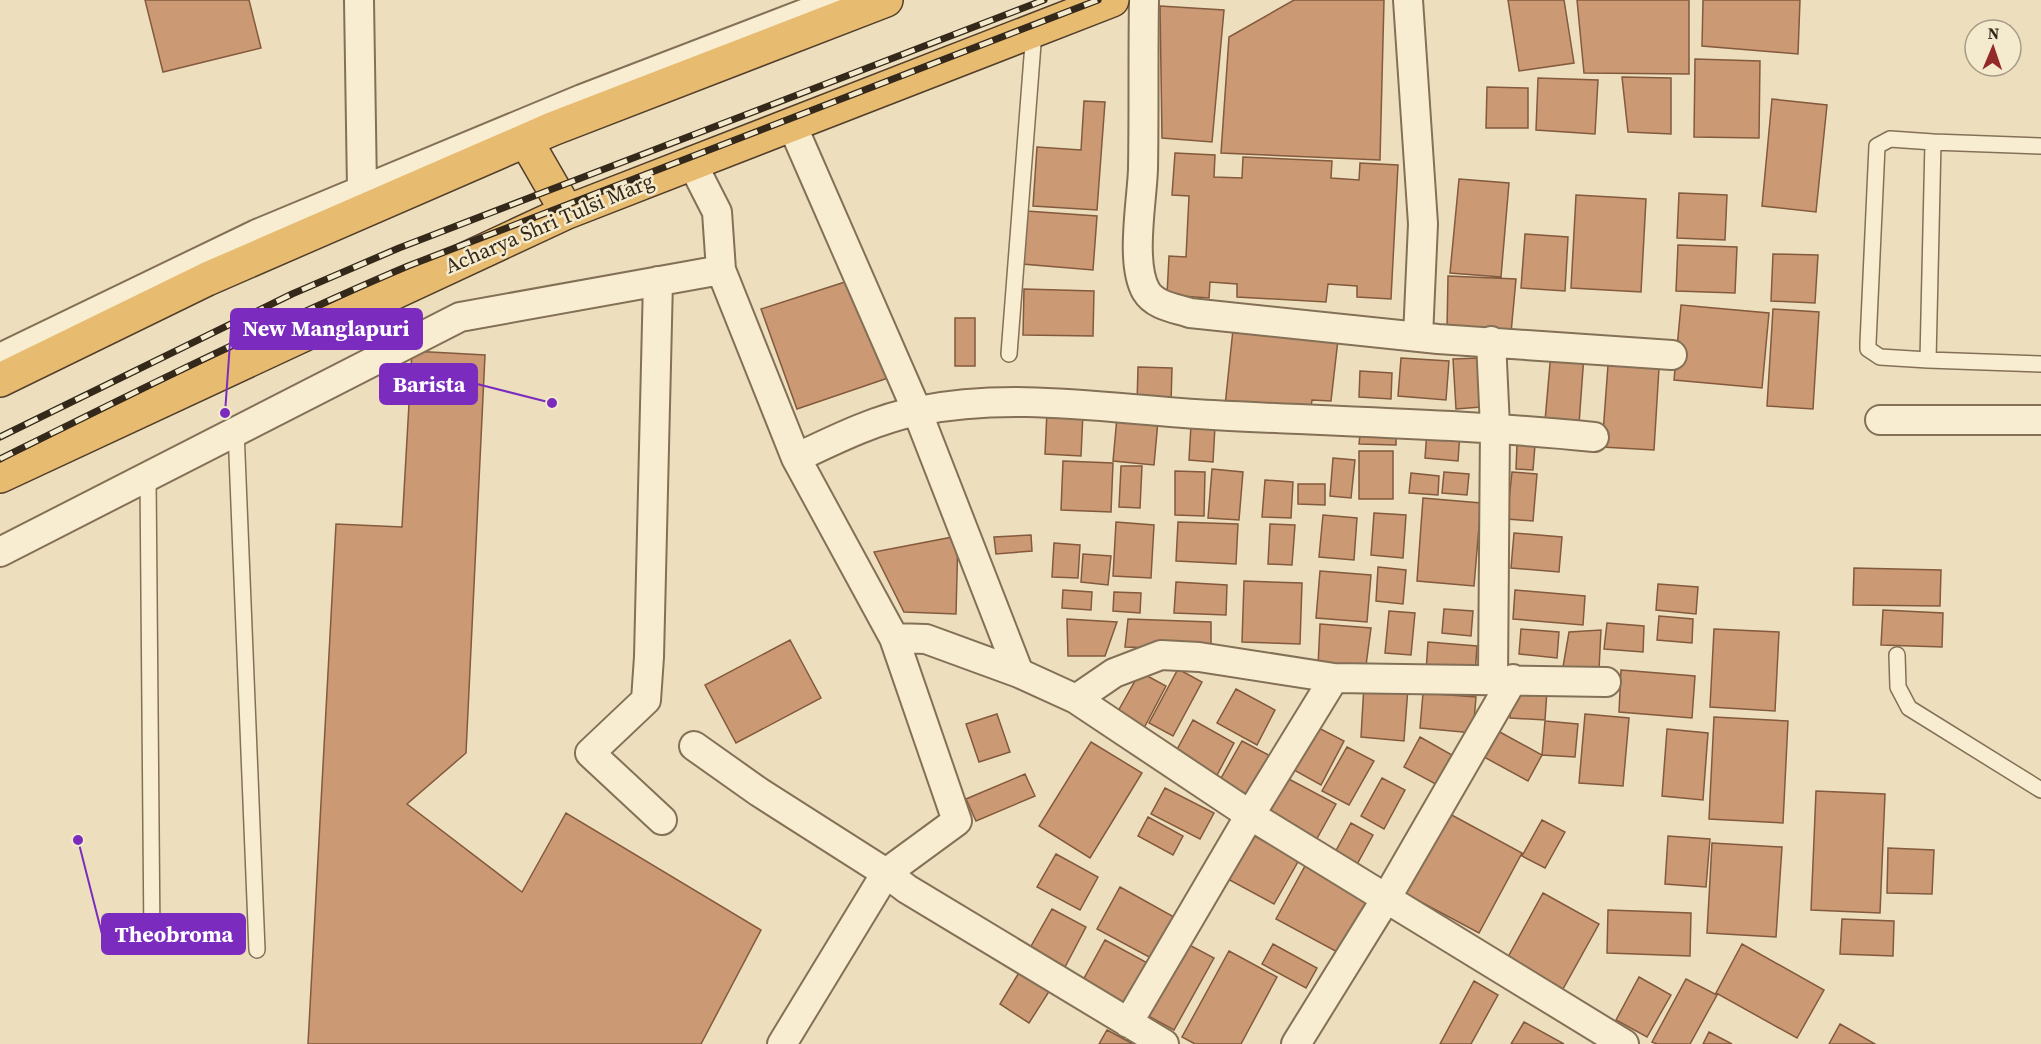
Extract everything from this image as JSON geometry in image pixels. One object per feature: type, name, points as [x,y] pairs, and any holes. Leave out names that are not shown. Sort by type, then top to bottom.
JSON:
[{"type":"highway","points":[[0,380],[207,279],[526,141],[886,0]]},
{"type":"highway","name":"Acharya Shri Tulsi Marg","points":[[0,476],[567,212],[1112,0]]},
{"type":"highway","points":[[526,141],[567,212]]},
{"type":"street","points":[[359,0],[362,189]]},
{"type":"street","points":[[0,358],[256,234],[582,99],[840,0]]},
{"type":"street","points":[[1144,0],[1143,168],[1138,246],[1140,271],[1146,291],[1161,305],[1190,313],[1418,337],[1672,355]]},
{"type":"street","points":[[1408,0],[1423,224],[1418,337]]},
{"type":"street","points":[[792,125],[917,411],[1019,673]]},
{"type":"street","points":[[692,163],[717,212],[721,270],[796,458],[894,638],[957,821],[886,873],[782,1044]]},
{"type":"street","points":[[0,552],[460,317],[721,270]]},
{"type":"street","points":[[658,281],[646,700],[590,753],[662,820]]},
{"type":"street","points":[[1296,1044],[1387,897],[1503,679],[1491,341]]},
{"type":"street","points":[[796,458],[844,435],[917,411],[998,401],[1044,402],[1213,415],[1495,427],[1594,437]]},
{"type":"street","points":[[1880,420],[2041,420]]},
{"type":"street","points":[[894,638],[926,639],[1019,673],[1076,699],[1250,815],[1624,1044]]},
{"type":"street","points":[[1076,699],[1114,673],[1161,655],[1199,657],[1334,678],[1606,682]]},
{"type":"street","points":[[1128,1023],[1250,815],[1334,678]]},
{"type":"street","points":[[694,746],[791,814],[886,873],[907,889],[1164,1044]]},
{"type":"lane","points":[[1009,354],[1034,31]]},
{"type":"lane","points":[[2041,146],[1890,139],[1877,146],[1868,343],[1868,349],[1880,357],[2041,364]]},
{"type":"lane","points":[[1928,360],[1933,141]]},
{"type":"lane","points":[[236,430],[257,950]]},
{"type":"lane","points":[[148,477],[152,941]]},
{"type":"lane","points":[[1897,655],[1898,687],[1909,708],[2041,790]]},
{"type":"building","points":[[145,0],[249,0],[261,48],[163,72]]},
{"type":"building","points":[[1294,0],[1384,0],[1380,160],[1221,153],[1229,37]]},
{"type":"building","points":[[1508,0],[1564,0],[1574,63],[1519,71]]},
{"type":"building","points":[[1577,0],[1689,0],[1689,74],[1584,73]]},
{"type":"building","points":[[1703,0],[1800,0],[1798,54],[1702,46]]},
{"type":"building","points":[[1160,6],[1224,10],[1212,142],[1162,138]]},
{"type":"building","points":[[1695,59],[1760,61],[1759,138],[1694,137]]},
{"type":"building","points":[[1622,77],[1671,78],[1671,134],[1628,132]]},
{"type":"building","points":[[1538,78],[1598,80],[1595,134],[1536,130]]},
{"type":"building","points":[[1487,87],[1528,88],[1528,128],[1486,128]]},
{"type":"building","points":[[1772,99],[1827,105],[1816,212],[1762,206]]},
{"type":"building","points":[[1084,101],[1105,102],[1097,210],[1033,206],[1037,147],[1081,150]]},
{"type":"building","points":[[1175,153],[1215,155],[1214,177],[1242,178],[1243,157],[1332,161],[1331,178],[1359,180],[1360,163],[1398,165],[1391,299],[1357,297],[1357,286],[1328,284],[1326,302],[1237,297],[1237,284],[1210,282],[1209,298],[1167,295],[1169,256],[1186,257],[1189,196],[1172,195]]},
{"type":"building","points":[[1459,179],[1509,183],[1501,277],[1450,273]]},
{"type":"building","points":[[1679,193],[1727,195],[1725,240],[1677,238]]},
{"type":"building","points":[[1576,195],[1646,199],[1641,292],[1571,288]]},
{"type":"building","points":[[1026,211],[1097,216],[1093,270],[1022,264]]},
{"type":"building","points":[[1525,234],[1568,237],[1565,291],[1521,288]]},
{"type":"building","points":[[1678,245],[1737,247],[1735,293],[1676,291]]},
{"type":"building","points":[[1773,254],[1818,255],[1815,303],[1771,301]]},
{"type":"building","points":[[1448,276],[1516,279],[1511,333],[1447,329]]},
{"type":"building","points":[[848,281],[888,378],[797,409],[761,309]]},
{"type":"building","points":[[1024,289],[1094,291],[1093,336],[1023,335]]},
{"type":"building","points":[[1681,305],[1769,313],[1762,388],[1674,380]]},
{"type":"building","points":[[1773,309],[1819,312],[1813,409],[1767,406]]},
{"type":"building","points":[[955,318],[975,318],[975,366],[955,366]]},
{"type":"building","points":[[1234,320],[1339,331],[1331,401],[1312,400],[1310,415],[1225,406]]},
{"type":"building","points":[[412,351],[485,355],[466,753],[407,804],[522,892],[566,813],[761,930],[701,1044],[308,1044],[336,524],[402,527]]},
{"type":"building","points":[[1551,352],[1584,355],[1579,424],[1545,421]]},
{"type":"building","points":[[1401,358],[1449,361],[1446,400],[1398,396]]},
{"type":"building","points":[[1478,358],[1481,407],[1456,409],[1453,359]]},
{"type":"building","points":[[1608,365],[1659,368],[1654,450],[1602,447]]},
{"type":"building","points":[[1138,367],[1172,368],[1171,404],[1137,404]]},
{"type":"building","points":[[1360,371],[1392,373],[1391,399],[1359,397]]},
{"type":"building","points":[[1047,411],[1083,413],[1081,456],[1045,454]]},
{"type":"building","points":[[1117,417],[1158,421],[1154,465],[1113,461]]},
{"type":"building","points":[[1191,425],[1215,426],[1213,462],[1189,460]]},
{"type":"building","points":[[1361,427],[1396,427],[1396,445],[1359,444]]},
{"type":"building","points":[[1427,431],[1460,433],[1458,461],[1425,458]]},
{"type":"building","points":[[1517,444],[1535,445],[1533,470],[1516,469]]},
{"type":"building","points":[[1359,451],[1393,451],[1393,499],[1359,499]]},
{"type":"building","points":[[1333,458],[1355,460],[1351,498],[1330,496]]},
{"type":"building","points":[[1063,461],[1113,463],[1111,512],[1061,510]]},
{"type":"building","points":[[1121,466],[1142,466],[1140,508],[1119,507]]},
{"type":"building","points":[[1212,469],[1243,472],[1239,520],[1208,518]]},
{"type":"building","points":[[1175,471],[1205,472],[1204,516],[1175,515]]},
{"type":"building","points":[[1444,472],[1469,474],[1467,495],[1442,493]]},
{"type":"building","points":[[1512,472],[1537,474],[1533,521],[1507,519]]},
{"type":"building","points":[[1411,473],[1439,476],[1438,495],[1409,493]]},
{"type":"building","points":[[1265,480],[1293,482],[1291,518],[1262,517]]},
{"type":"building","points":[[1298,484],[1325,484],[1325,505],[1298,504]]},
{"type":"building","points":[[1423,498],[1481,503],[1474,586],[1417,581]]},
{"type":"building","points":[[1374,513],[1406,515],[1403,558],[1371,555]]},
{"type":"building","points":[[1323,515],[1357,518],[1354,560],[1319,557]]},
{"type":"building","points":[[1116,522],[1154,525],[1151,578],[1113,576]]},
{"type":"building","points":[[1178,522],[1238,524],[1236,564],[1176,561]]},
{"type":"building","points":[[1270,524],[1295,525],[1292,565],[1268,564]]},
{"type":"building","points":[[1514,533],[1562,537],[1559,572],[1511,568]]},
{"type":"building","points":[[1031,535],[1032,551],[996,554],[994,537]]},
{"type":"building","points":[[958,536],[956,614],[904,612],[874,552]]},
{"type":"building","points":[[1054,543],[1080,545],[1078,578],[1052,577]]},
{"type":"building","points":[[1083,554],[1111,556],[1108,585],[1081,582]]},
{"type":"building","points":[[1378,567],[1406,570],[1403,604],[1376,601]]},
{"type":"building","points":[[1854,568],[1941,570],[1940,606],[1853,605]]},
{"type":"building","points":[[1320,571],[1371,575],[1367,622],[1316,618]]},
{"type":"building","points":[[1244,581],[1302,583],[1300,644],[1242,642]]},
{"type":"building","points":[[1176,582],[1227,585],[1226,615],[1174,613]]},
{"type":"building","points":[[1658,584],[1698,587],[1696,614],[1656,610]]},
{"type":"building","points":[[1063,590],[1092,592],[1091,610],[1062,608]]},
{"type":"building","points":[[1515,590],[1585,596],[1583,625],[1513,619]]},
{"type":"building","points":[[1114,592],[1141,593],[1140,613],[1113,611]]},
{"type":"building","points":[[1444,609],[1473,611],[1471,636],[1442,633]]},
{"type":"building","points":[[1883,610],[1943,613],[1942,647],[1881,645]]},
{"type":"building","points":[[1389,611],[1415,613],[1411,655],[1385,653]]},
{"type":"building","points":[[1659,616],[1693,619],[1692,643],[1657,640]]},
{"type":"building","points":[[1067,619],[1117,622],[1105,656],[1068,656]]},
{"type":"building","points":[[1128,619],[1211,622],[1211,650],[1125,647]]},
{"type":"building","points":[[1607,623],[1644,626],[1643,652],[1604,649]]},
{"type":"building","points":[[1320,624],[1371,628],[1365,673],[1318,666]]},
{"type":"building","points":[[1521,629],[1559,632],[1557,658],[1519,654]]},
{"type":"building","points":[[1714,629],[1779,632],[1775,711],[1710,707]]},
{"type":"building","points":[[1601,630],[1599,670],[1563,667],[1569,632]]},
{"type":"building","points":[[790,640],[821,698],[736,743],[705,685]]},
{"type":"building","points":[[1428,642],[1477,646],[1475,676],[1426,672]]},
{"type":"building","points":[[1178,669],[1202,682],[1173,736],[1149,723]]},
{"type":"building","points":[[1621,670],[1695,676],[1692,718],[1619,712]]},
{"type":"building","points":[[1140,672],[1166,686],[1144,728],[1117,713]]},
{"type":"building","points":[[1364,684],[1408,688],[1404,741],[1361,737]]},
{"type":"building","points":[[1512,687],[1547,690],[1545,720],[1510,718]]},
{"type":"building","points":[[1236,689],[1275,710],[1257,745],[1217,723]]},
{"type":"building","points":[[1423,693],[1476,697],[1473,733],[1420,728]]},
{"type":"building","points":[[997,714],[1010,752],[979,762],[966,724]]},
{"type":"building","points":[[1585,714],[1629,718],[1623,786],[1579,783]]},
{"type":"building","points":[[1714,717],[1788,721],[1783,823],[1709,819]]},
{"type":"building","points":[[1193,720],[1234,743],[1216,777],[1174,755]]},
{"type":"building","points":[[1545,721],[1578,724],[1575,757],[1542,755]]},
{"type":"building","points":[[1309,723],[1344,741],[1321,785],[1285,765]]},
{"type":"building","points":[[1667,729],[1708,733],[1703,800],[1662,796]]},
{"type":"building","points":[[1498,731],[1542,755],[1528,781],[1484,757]]},
{"type":"building","points":[[1420,737],[1459,759],[1443,788],[1404,767]]},
{"type":"building","points":[[1242,741],[1274,758],[1252,797],[1220,780]]},
{"type":"building","points":[[1091,742],[1142,773],[1090,858],[1039,826]]},
{"type":"building","points":[[1347,747],[1374,761],[1349,805],[1322,791]]},
{"type":"building","points":[[1025,774],[1035,796],[976,821],[966,799]]},
{"type":"building","points":[[1285,777],[1336,804],[1315,842],[1264,814]]},
{"type":"building","points":[[1382,778],[1405,790],[1384,829],[1361,816]]},
{"type":"building","points":[[1165,788],[1214,813],[1200,839],[1151,814]]},
{"type":"building","points":[[1816,791],[1885,794],[1880,913],[1811,910]]},
{"type":"building","points":[[1448,813],[1522,853],[1479,933],[1404,893]]},
{"type":"building","points":[[1148,817],[1183,836],[1173,855],[1138,836]]},
{"type":"building","points":[[1542,820],[1565,832],[1545,868],[1522,856]]},
{"type":"building","points":[[1351,823],[1373,835],[1355,868],[1333,856]]},
{"type":"building","points":[[1249,833],[1299,860],[1274,904],[1224,877]]},
{"type":"building","points":[[1668,836],[1710,839],[1706,887],[1665,884]]},
{"type":"building","points":[[1712,843],[1782,847],[1776,937],[1707,933]]},
{"type":"building","points":[[1888,848],[1934,850],[1932,894],[1887,893]]},
{"type":"building","points":[[1056,854],[1098,877],[1080,910],[1037,887]]},
{"type":"building","points":[[1305,866],[1373,903],[1341,954],[1276,919]]},
{"type":"building","points":[[1120,887],[1174,917],[1151,958],[1097,929]]},
{"type":"building","points":[[1543,893],[1599,924],[1558,998],[1502,968]]},
{"type":"building","points":[[1052,909],[1086,927],[1065,967],[1030,948]]},
{"type":"building","points":[[1608,910],[1691,913],[1690,956],[1607,953]]},
{"type":"building","points":[[1842,919],[1894,921],[1893,956],[1840,954]]},
{"type":"building","points":[[1105,940],[1153,966],[1130,1008],[1082,982]]},
{"type":"building","points":[[1180,940],[1214,958],[1174,1030],[1141,1012]]},
{"type":"building","points":[[1273,944],[1317,968],[1306,988],[1262,964]]},
{"type":"building","points":[[1742,944],[1824,990],[1797,1038],[1716,993]]},
{"type":"building","points":[[1229,951],[1277,977],[1241,1044],[1195,1044],[1182,1037]]},
{"type":"building","points":[[1020,971],[1050,990],[1029,1023],[1000,1004]]},
{"type":"building","points":[[1639,977],[1671,995],[1647,1037],[1616,1020]]},
{"type":"building","points":[[1686,979],[1717,995],[1690,1044],[1652,1042]]},
{"type":"building","points":[[1474,981],[1498,995],[1471,1044],[1440,1044]]},
{"type":"building","points":[[1524,1022],[1564,1044],[1511,1044]]},
{"type":"building","points":[[1840,1024],[1875,1044],[1829,1044]]},
{"type":"building","points":[[1107,1030],[1133,1044],[1099,1044]]},
{"type":"building","points":[[1709,1032],[1732,1044],[1703,1044]]},
{"type":"railway","points":[[0,437],[292,294],[399,248],[1044,0]]},
{"type":"railway","points":[[0,459],[253,335],[408,266],[1098,0]]},
{"type":"place","name":"Barista","points":[[552,403]]},
{"type":"place","name":"New Manglapuri","points":[[225,413]]},
{"type":"place","name":"Theobroma","points":[[78,840]]}]
